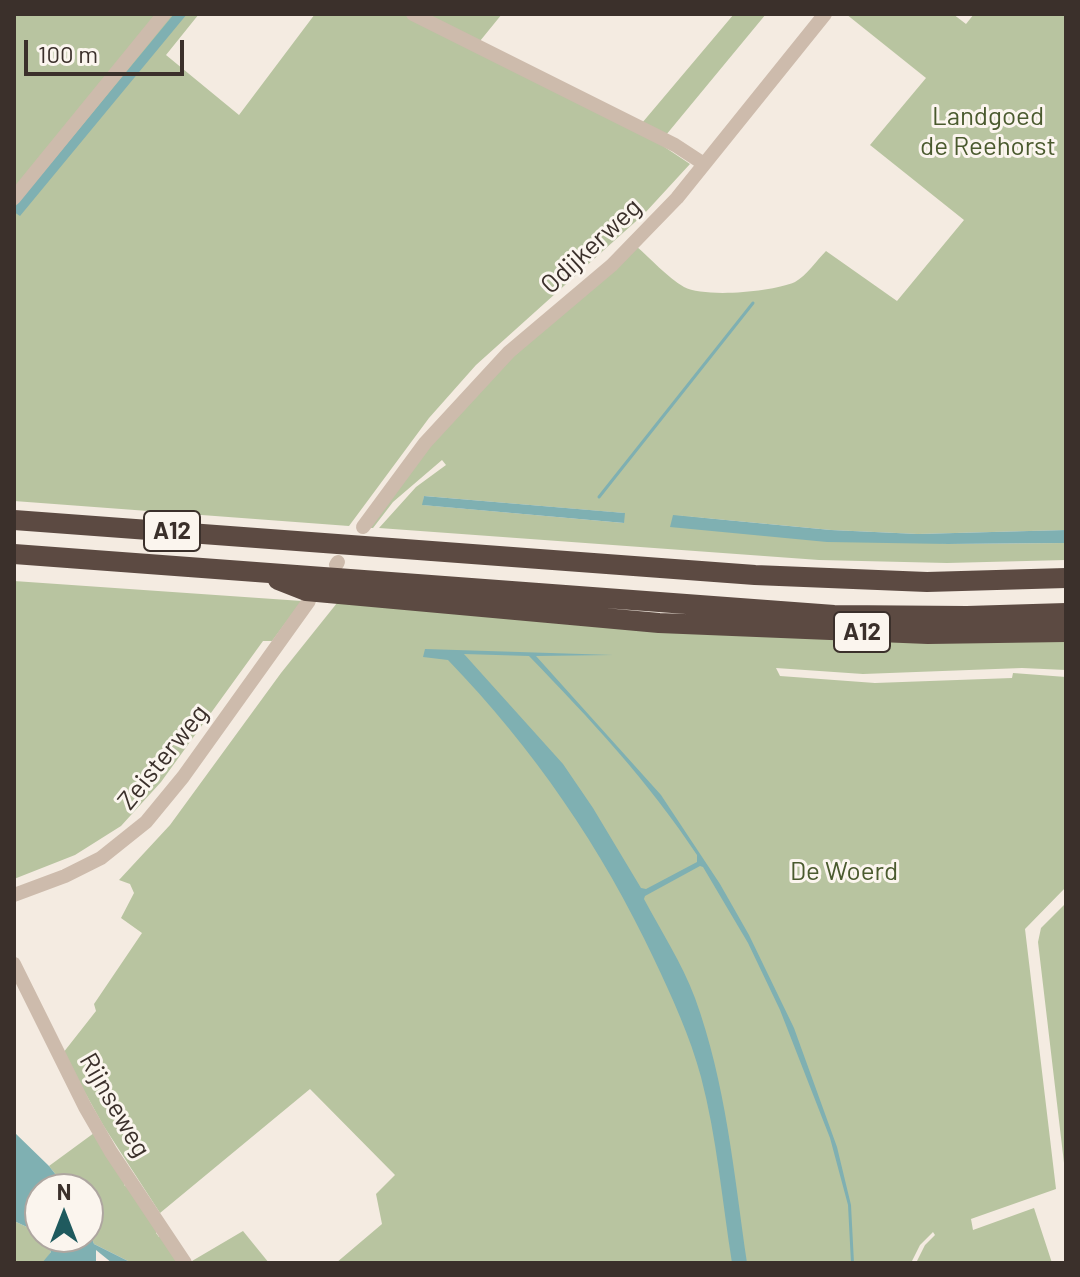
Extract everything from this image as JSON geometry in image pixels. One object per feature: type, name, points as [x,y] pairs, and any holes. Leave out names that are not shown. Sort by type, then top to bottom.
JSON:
[{"type":"highway","name":"A12","points":[[14,520],[335,557],[375,547],[663,569],[899,581],[1066,578]]},
{"type":"highway","name":"A12","points":[[14,554],[260,573],[304,589],[334,594],[624,610],[928,634],[1066,632]]},
{"type":"highway","name":"A12","points":[[304,589],[359,579],[624,610]]},
{"type":"highway","name":"A12","points":[[660,613],[967,616],[1066,613]]},
{"type":"street","points":[[14,198],[164,14]]},
{"type":"street","points":[[413,14],[675,145],[704,164]]},
{"type":"street","name":"Odijkerweg","points":[[363,527],[425,443],[467,395],[509,352],[612,265],[677,198],[825,14]]},
{"type":"street","name":"Zeisterweg","points":[[14,895],[94,862],[146,822],[183,777],[304,589]]},
{"type":"street","name":"Rijnseweg","points":[[14,964],[85,1107],[185,1263]]},
{"type":"green space","points":[[14,14],[199,14],[166,55],[239,115],[315,14],[403,14],[660,144],[690,164],[644,214],[476,365],[429,418],[349,526],[14,501]]},
{"type":"green space","points":[[425,14],[502,14],[480,41]]},
{"type":"green space","points":[[734,14],[766,14],[666,135],[642,123]]},
{"type":"green space","name":"Landgoed de Reehorst","points":[[846,14],[953,14],[966,24],[974,14],[1066,14],[1066,530],[918,534],[831,530],[673,515],[948,544],[1066,543],[1066,560],[947,563],[819,560],[379,528],[416,487],[446,465],[442,460],[393,502],[373,528],[369,528],[428,447],[473,393],[636,246],[684,287],[722,293],[771,289],[795,282],[826,251],[897,301],[964,220],[870,145],[926,78]],"holes":[[[424,496],[624,513],[624,523],[423,505]]]},
{"type":"green space","points":[[14,581],[302,601],[272,641],[263,641],[161,782],[121,826],[75,855],[14,879]]},
{"type":"green space","name":"De Woerd","points":[[337,603],[1066,641],[1066,670],[1022,668],[863,674],[776,668],[780,676],[875,683],[1012,678],[1013,673],[1066,677],[1066,887],[1025,929],[1056,1189],[968,1220],[971,1219],[973,1230],[1034,1208],[1052,1263],[916,1263],[925,1245],[935,1235],[933,1232],[920,1245],[911,1263],[336,1263],[382,1224],[376,1194],[395,1175],[310,1089],[160,1213],[103,1125],[63,1053],[96,1011],[94,1004],[142,933],[121,918],[134,893],[130,884],[119,880],[170,825],[281,673]]},
{"type":"green space","points":[[1066,903],[1066,1180],[1038,942],[1041,928]]},
{"type":"green space","points":[[94,1133],[126,1182],[124,1185],[130,1189],[158,1229],[156,1233],[159,1237],[163,1236],[180,1263],[132,1263],[104,1249],[104,1173],[54,1173],[49,1166]]},
{"type":"green space","points":[[14,1221],[24,1226],[24,1253],[50,1253],[45,1261],[14,1263]]},
{"type":"green space","points":[[243,1231],[269,1263],[192,1261]]},
{"type":"water","points":[[174,14],[187,14],[20,216],[14,212],[14,208]]},
{"type":"water","points":[[424,496],[625,513],[624,523],[422,505]]},
{"type":"water","points":[[673,515],[831,530],[918,534],[1066,530],[1066,543],[827,542],[670,527]]},
{"type":"water","points":[[425,649],[613,655],[536,656],[661,795],[720,884],[749,935],[794,1028],[837,1147],[851,1205],[854,1263],[851,1263],[848,1205],[830,1138],[780,1010],[748,943],[703,867],[644,899],[684,972],[706,1030],[728,1129],[747,1263],[732,1263],[707,1100],[697,1062],[674,1002],[634,918],[563,801],[509,728],[448,660],[423,657]],"holes":[[[464,654],[529,656],[639,777],[679,828],[697,855],[697,862],[646,889],[641,888],[563,764]]]},
{"type":"water","points":[[14,1132],[54,1173],[24,1173],[24,1226],[14,1221]]},
{"type":"water","points":[[104,1249],[132,1263],[112,1263],[100,1253],[104,1253]]},
{"type":"water","points":[[50,1253],[96,1253],[96,1263],[42,1263]]},
{"type":"waterway","points":[[599,497],[753,303]]}]
